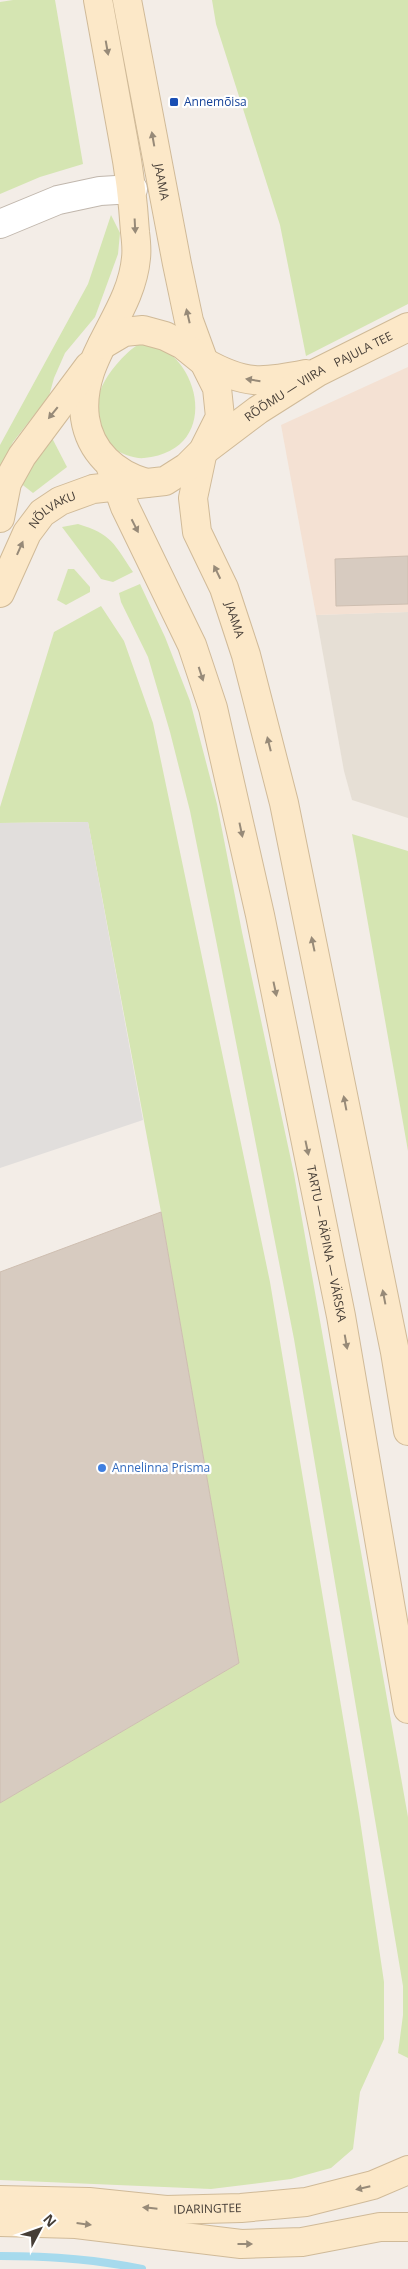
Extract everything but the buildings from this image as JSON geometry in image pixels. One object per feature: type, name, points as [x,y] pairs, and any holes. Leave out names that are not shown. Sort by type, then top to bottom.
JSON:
[{"type":"main road","points":[[98,0],[133,189],[136,258],[128,293],[98,353],[86,386],[85,416],[87,430],[96,449],[113,475]]},
{"type":"main road","name":"JAAMA","points":[[127,0],[189,322],[204,362]]},
{"type":"main road","name":"PAJULA TEE","points":[[318,372],[408,327]]},
{"type":"main road","points":[[0,518],[7,483],[22,456],[98,353],[124,332],[143,330],[165,336],[183,344],[204,362],[217,388],[220,416],[204,451]]},
{"type":"main road","name":"RÕÕMU — VIIRA","points":[[204,362],[226,374],[257,382],[318,372]]},
{"type":"main road","name":"RÕÕMU — VIIRA","points":[[204,451],[258,410],[318,372]]},
{"type":"main road","name":"JAAMA","points":[[204,451],[193,498],[197,532],[224,588],[246,655],[280,791],[328,1014],[393,1342],[408,1431]]},
{"type":"main road","name":"NÕLVAKU","points":[[0,592],[27,534],[42,514],[60,501],[93,489],[113,475],[146,483],[164,481],[187,467],[204,451]]},
{"type":"main road","name":"TARTU — RÄPINA — VÄRSKA","points":[[113,475],[192,645],[213,708],[341,1316],[408,1709]]},
{"type":"main road","name":"IDARINGTEE","points":[[0,2200],[89,2202],[166,2210],[241,2208],[306,2202],[373,2185],[408,2170]]},
{"type":"main road","name":"IDARINGTEE","points":[[0,2222],[76,2224],[241,2244],[302,2242],[380,2227],[408,2227]]},
{"type":"street","points":[[0,224],[58,200],[100,191],[133,189]]},
{"type":"shaded area","points":[[408,367],[408,612],[316,615],[281,425]]},
{"type":"shaded area","points":[[408,612],[408,818],[352,800],[344,771],[316,615]]},
{"type":"shaded area","points":[[88,822],[143,1120],[0,1168],[0,823]]},
{"type":"green space","points":[[13,0],[55,0],[83,164],[40,177],[0,194],[0,2]]},
{"type":"green space","points":[[212,0],[408,0],[408,304],[306,356],[280,225],[216,24]]},
{"type":"green space","points":[[111,215],[120,233],[118,254],[95,317],[65,353],[54,378],[49,396],[13,442],[0,468],[0,445],[88,284]]},
{"type":"green space","points":[[141,343],[160,348],[176,360],[188,377],[195,398],[194,418],[187,437],[170,451],[144,458],[123,454],[113,447],[101,426],[97,406],[102,386],[108,376],[125,356]]},
{"type":"green space","points":[[51,436],[67,467],[33,493],[19,482]]},
{"type":"green space","points":[[78,524],[98,532],[111,541],[133,572],[113,582],[101,579],[62,527]]},
{"type":"green space","points":[[68,569],[74,569],[90,587],[90,592],[66,605],[57,600]]},
{"type":"green space","points":[[140,584],[165,637],[190,701],[217,804],[242,932],[294,1174],[408,1817],[408,2058],[398,2053],[403,2015],[403,1986],[294,1339],[216,940],[190,811],[170,732],[148,657],[121,602],[119,593]]},
{"type":"green space","points":[[101,606],[124,641],[153,723],[270,1282],[359,1813],[384,1982],[384,2039],[360,2092],[353,2149],[331,2168],[291,2179],[211,2189],[0,2180],[0,1803],[239,1663],[161,1212],[88,822],[0,823],[0,807],[54,632]]},
{"type":"green space","points":[[352,834],[408,851],[408,1151],[357,861]]},
{"type":"waterway","points":[[0,2256],[71,2259],[142,2269]]},
{"type":"place","name":"Annemõisa","points":[[174,102]]},
{"type":"place","name":"Annelinna Prisma","points":[[102,1468]]}]
